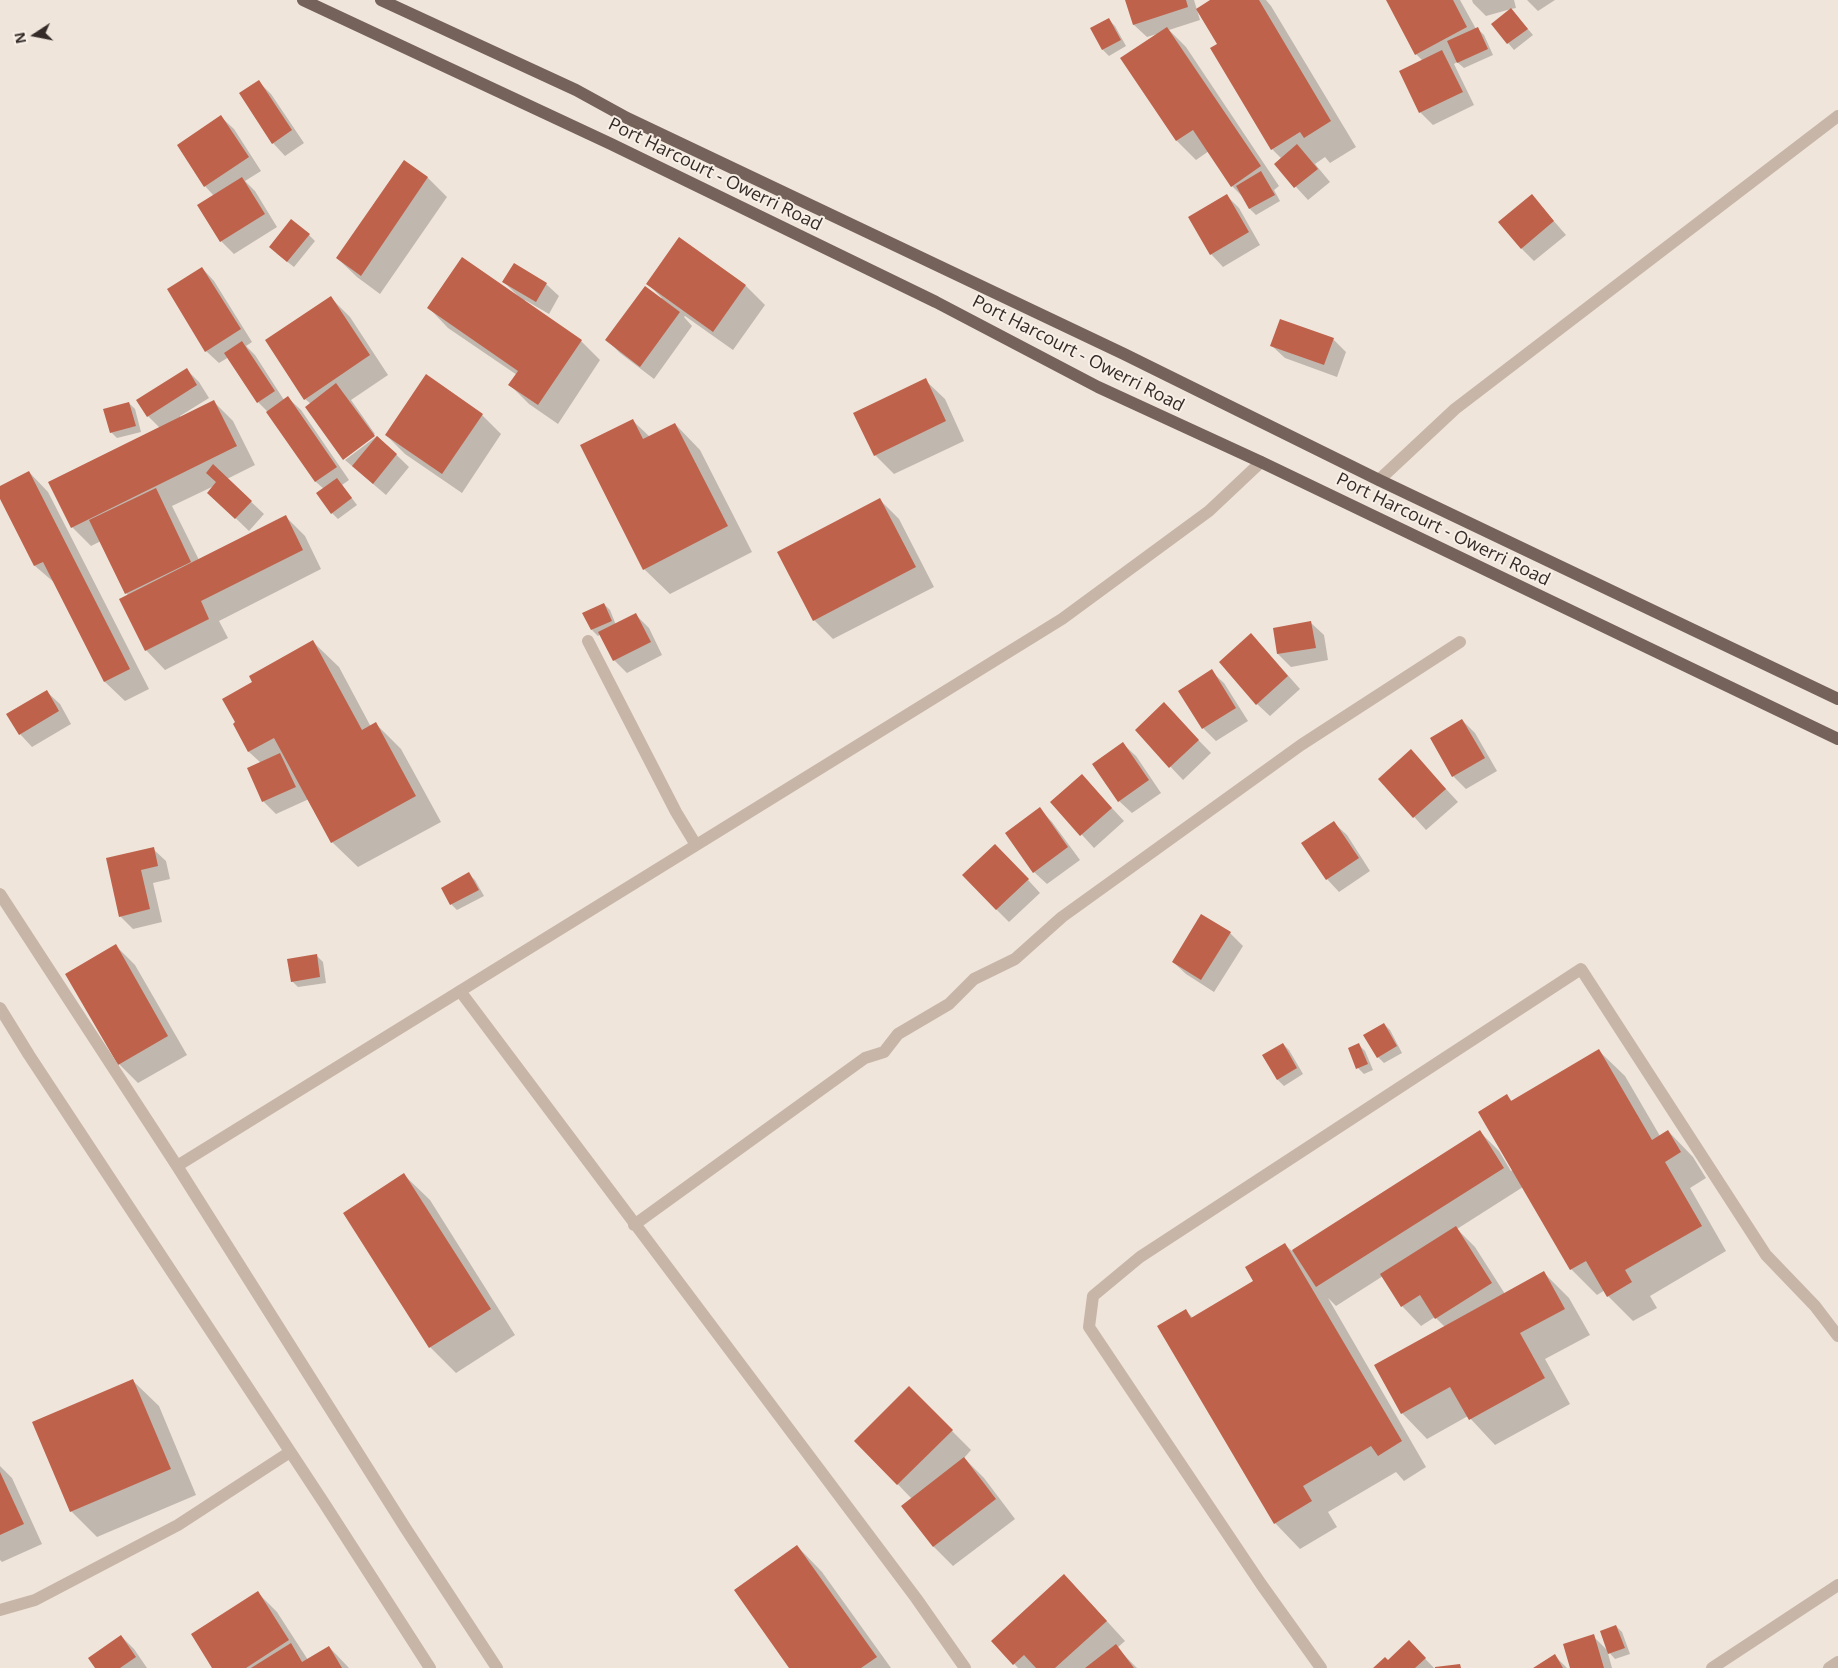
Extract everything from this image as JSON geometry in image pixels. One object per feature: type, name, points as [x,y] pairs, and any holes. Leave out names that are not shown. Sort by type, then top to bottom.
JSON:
[{"type":"main road","name":"Port Harcourt - Owerri Road","points":[[303,0],[611,144],[936,302],[1098,388],[1261,462],[1838,739]]},
{"type":"main road","name":"Port Harcourt - Owerri Road","points":[[381,0],[576,90],[627,118],[1124,354],[1379,480],[1838,699]]},
{"type":"street","points":[[1379,480],[1455,408],[1838,116]]},
{"type":"street","points":[[176,1166],[1062,619],[1209,511],[1261,462]]},
{"type":"street","points":[[588,641],[676,812],[696,845]]},
{"type":"street","points":[[634,1225],[865,1058],[884,1052],[898,1034],[949,1004],[974,979],[1015,959],[1062,917],[1301,745],[1460,642]]},
{"type":"street","points":[[0,894],[497,1668]]},
{"type":"street","points":[[1321,1668],[1260,1584],[1089,1327],[1093,1296],[1140,1257],[1581,969],[1766,1255],[1815,1306],[1838,1336]]},
{"type":"street","points":[[460,991],[916,1598],[965,1668]]},
{"type":"street","points":[[0,1008],[34,1063],[430,1668]]},
{"type":"street","points":[[0,1610],[35,1600],[178,1525],[290,1452]]},
{"type":"street","points":[[1712,1668],[1838,1585]]},
{"type":"street","points":[[1829,1668],[1838,1662]]},
{"type":"building","points":[[1125,0],[1186,0],[1188,7],[1133,25]]},
{"type":"building","points":[[1210,0],[1259,0],[1331,121],[1304,138],[1300,132],[1271,150],[1210,48],[1217,44],[1196,9]]},
{"type":"building","points":[[1386,0],[1453,0],[1467,27],[1415,55]]},
{"type":"building","points":[[1511,8],[1528,29],[1507,44],[1491,24]]},
{"type":"building","points":[[1109,18],[1121,40],[1102,50],[1090,28]]},
{"type":"building","points":[[1167,27],[1261,166],[1231,187],[1193,130],[1176,141],[1120,58]]},
{"type":"building","points":[[1478,27],[1488,49],[1457,63],[1447,41]]},
{"type":"building","points":[[1442,50],[1463,92],[1419,113],[1399,71]]},
{"type":"building","points":[[259,80],[292,130],[272,144],[239,93]]},
{"type":"building","points":[[221,115],[249,157],[204,187],[177,145]]},
{"type":"building","points":[[1297,144],[1318,169],[1294,188],[1274,164]]},
{"type":"building","points":[[404,160],[428,177],[361,276],[336,258]]},
{"type":"building","points":[[1261,171],[1275,195],[1249,209],[1236,186]]},
{"type":"building","points":[[242,177],[265,214],[220,242],[197,205]]},
{"type":"building","points":[[1227,194],[1249,232],[1210,255],[1188,217]]},
{"type":"building","points":[[1532,194],[1554,221],[1521,249],[1498,222]]},
{"type":"building","points":[[291,219],[310,234],[287,262],[269,247]]},
{"type":"building","points":[[679,237],[746,285],[713,332],[646,284]]},
{"type":"building","points":[[462,257],[582,340],[538,405],[508,385],[518,371],[427,308]]},
{"type":"building","points":[[514,263],[547,283],[536,302],[502,282]]},
{"type":"building","points":[[202,267],[241,329],[205,352],[167,289]]},
{"type":"building","points":[[645,286],[680,312],[640,367],[605,340]]},
{"type":"building","points":[[331,296],[370,355],[304,400],[265,340]]},
{"type":"building","points":[[1280,319],[1334,338],[1324,365],[1270,346]]},
{"type":"building","points":[[242,341],[275,391],[257,403],[224,353]]},
{"type":"building","points":[[187,368],[197,385],[147,417],[136,400]]},
{"type":"building","points":[[426,374],[483,414],[442,474],[385,435]]},
{"type":"building","points":[[926,378],[946,421],[874,456],[853,413]]},
{"type":"building","points":[[336,383],[375,436],[343,460],[305,407]]},
{"type":"building","points":[[288,396],[337,467],[315,482],[266,412]]},
{"type":"building","points":[[214,400],[237,446],[71,528],[48,482]]},
{"type":"building","points":[[129,402],[136,426],[110,433],[103,409]]},
{"type":"building","points":[[633,419],[643,439],[675,423],[728,526],[643,570],[580,445]]},
{"type":"building","points":[[377,436],[397,454],[373,484],[352,466]]},
{"type":"building","points":[[213,464],[252,501],[235,519],[207,493],[216,482],[206,473]]},
{"type":"building","points":[[29,471],[130,669],[104,682],[43,562],[34,566],[0,499],[0,486]]},
{"type":"building","points":[[337,478],[352,498],[331,514],[316,493]]},
{"type":"building","points":[[156,488],[191,562],[125,594],[89,520]]},
{"type":"building","points":[[880,498],[916,567],[813,621],[777,552]]},
{"type":"building","points":[[286,515],[303,550],[201,601],[209,619],[145,651],[119,599]]},
{"type":"building","points":[[604,603],[612,621],[591,630],[582,613]]},
{"type":"building","points":[[636,613],[651,642],[613,661],[598,632]]},
{"type":"building","points":[[1311,621],[1316,648],[1277,654],[1273,628]]},
{"type":"building","points":[[1251,633],[1288,676],[1256,705],[1219,662]]},
{"type":"building","points":[[313,640],[362,730],[376,722],[416,796],[331,843],[274,738],[248,752],[233,724],[235,722],[222,699],[252,682],[249,676]]},
{"type":"building","points":[[1212,669],[1236,708],[1202,729],[1178,691]]},
{"type":"building","points":[[47,690],[59,711],[19,735],[6,714]]},
{"type":"building","points":[[1164,702],[1199,740],[1169,768],[1135,730]]},
{"type":"building","points":[[1462,719],[1485,758],[1452,777],[1430,738]]},
{"type":"building","points":[[1123,742],[1149,780],[1118,802],[1092,764]]},
{"type":"building","points":[[1411,749],[1446,789],[1413,818],[1378,779]]},
{"type":"building","points":[[280,753],[296,787],[262,802],[247,768]]},
{"type":"building","points":[[1082,774],[1112,808],[1080,836],[1050,802]]},
{"type":"building","points":[[1040,807],[1068,847],[1033,873],[1005,833]]},
{"type":"building","points":[[1334,821],[1359,858],[1326,880],[1301,843]]},
{"type":"building","points":[[995,844],[1029,879],[996,910],[962,875]]},
{"type":"building","points":[[154,847],[158,866],[141,870],[150,909],[119,917],[106,858]]},
{"type":"building","points":[[469,872],[479,890],[450,905],[441,888]]},
{"type":"building","points":[[1201,914],[1231,932],[1201,980],[1172,962]]},
{"type":"building","points":[[116,944],[168,1036],[118,1065],[65,974]]},
{"type":"building","points":[[317,954],[320,977],[291,982],[287,959]]},
{"type":"building","points":[[1384,1023],[1397,1046],[1377,1058],[1363,1035]]},
{"type":"building","points":[[1283,1043],[1297,1068],[1277,1080],[1262,1055]]},
{"type":"building","points":[[1359,1043],[1368,1064],[1356,1069],[1348,1048]]},
{"type":"building","points":[[1599,1049],[1652,1140],[1668,1130],[1681,1152],[1665,1162],[1702,1226],[1625,1270],[1632,1282],[1607,1297],[1586,1261],[1570,1270],[1478,1112],[1507,1094],[1511,1101]]},
{"type":"building","points":[[1480,1130],[1504,1168],[1316,1287],[1292,1250]]},
{"type":"building","points":[[404,1173],[491,1309],[429,1348],[343,1213]]},
{"type":"building","points":[[1456,1226],[1492,1283],[1435,1319],[1420,1295],[1401,1307],[1380,1274]]},
{"type":"building","points":[[1285,1243],[1402,1441],[1378,1456],[1371,1446],[1303,1486],[1312,1501],[1274,1524],[1157,1326],[1186,1309],[1191,1318],[1253,1281],[1245,1267]]},
{"type":"building","points":[[1544,1271],[1565,1309],[1520,1333],[1545,1378],[1469,1420],[1450,1387],[1401,1414],[1374,1365]]},
{"type":"building","points":[[133,1379],[171,1469],[70,1512],[32,1422]]},
{"type":"building","points":[[909,1386],[953,1430],[897,1485],[854,1441]]},
{"type":"building","points":[[964,1457],[996,1499],[933,1547],[901,1506]]},
{"type":"building","points":[[0,1472],[24,1524],[0,1535]]},
{"type":"building","points":[[797,1545],[877,1657],[861,1668],[789,1668],[734,1590]]},
{"type":"building","points":[[1064,1574],[1107,1621],[1055,1668],[1036,1668],[1024,1655],[1013,1665],[991,1641]]},
{"type":"building","points":[[258,1591],[289,1640],[246,1668],[212,1668],[191,1634]]},
{"type":"building","points":[[1616,1625],[1625,1648],[1608,1654],[1600,1631]]},
{"type":"building","points":[[1594,1634],[1604,1668],[1570,1668],[1563,1644]]},
{"type":"building","points":[[121,1635],[136,1657],[120,1668],[95,1668],[88,1658]]},
{"type":"building","points":[[1409,1640],[1426,1658],[1415,1668],[1373,1668],[1385,1657],[1388,1660]]},
{"type":"building","points":[[291,1643],[302,1662],[329,1646],[342,1668],[251,1668]]},
{"type":"building","points":[[1116,1644],[1134,1668],[1085,1668]]},
{"type":"building","points":[[1555,1654],[1563,1668],[1533,1668]]},
{"type":"building","points":[[1460,1664],[1461,1668],[1435,1668],[1435,1667]]}]
